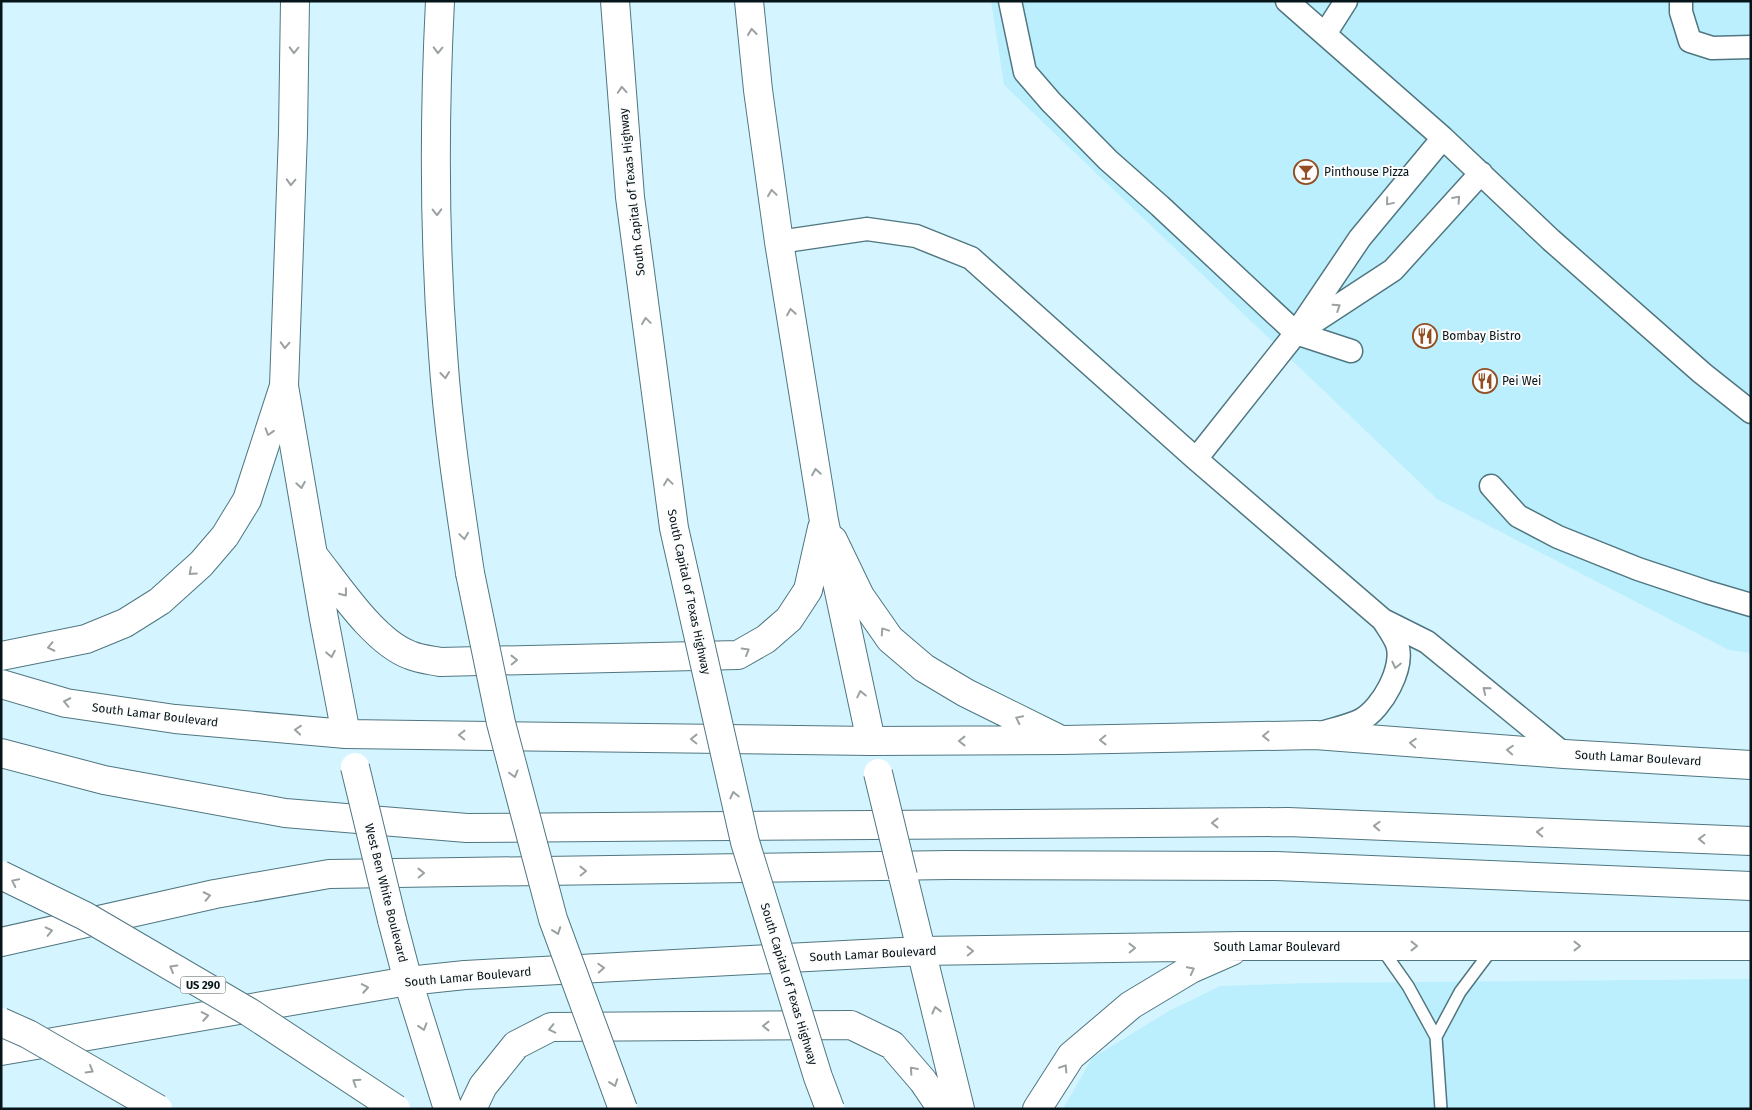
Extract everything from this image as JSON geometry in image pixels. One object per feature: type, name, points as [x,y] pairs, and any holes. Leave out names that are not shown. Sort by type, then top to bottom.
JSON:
[{"type":"main road","points":[[1,656],[86,639],[125,623],[160,601],[200,564],[225,536],[247,500],[284,386],[293,134],[295,1]]},
{"type":"main road","points":[[440,1],[436,146],[442,344],[453,456],[470,573],[500,723],[553,919],[623,1109]]},
{"type":"main road","name":"South Capital of Texas Highway","points":[[615,1],[630,197],[674,528],[745,842],[818,1077],[830,1109]]},
{"type":"main road","points":[[749,1],[758,90],[779,242],[824,521],[878,773],[960,1109]]},
{"type":"main road","name":"West Ben White Boulevard","points":[[284,386],[346,734],[408,981],[448,1109]]},
{"type":"main road","points":[[313,555],[371,627],[382,638],[409,655],[440,662],[738,655],[766,639],[789,619],[808,590],[824,521]]},
{"type":"main road","points":[[824,521],[860,596],[890,640],[924,668],[966,693],[1063,740]]},
{"type":"main road","name":"South Lamar Boulevard","points":[[1,684],[66,703],[175,719],[346,734],[871,741],[1063,740],[1314,735],[1564,754],[1751,765]]},
{"type":"main road","points":[[1,753],[104,780],[285,813],[467,828],[1288,822],[1751,841]]},
{"type":"main road","points":[[1,942],[215,894],[329,874],[949,865],[1276,866],[1751,886]]},
{"type":"main road","name":"US 290","points":[[1,875],[85,916],[249,1012],[396,1109]]},
{"type":"main road","points":[[1037,1109],[1072,1056],[1131,1005],[1191,969],[1243,946]]},
{"type":"main road","name":"South Lamar Boulevard","points":[[1,1051],[408,981],[465,975],[921,951],[1243,946],[1751,946]]},
{"type":"main road","points":[[1,1022],[28,1034],[158,1109]]},
{"type":"main road","points":[[472,1109],[483,1086],[516,1045],[551,1027],[850,1025],[892,1045],[923,1081],[942,1109]]},
{"type":"street","points":[[1010,1],[1025,72],[1051,102],[1108,160],[1296,333],[1351,350]]},
{"type":"street","points":[[1288,1],[1443,138],[1559,247],[1702,374],[1751,412]]},
{"type":"street","points":[[1325,34],[1346,1]]},
{"type":"street","points":[[1681,1],[1681,12],[1690,41],[1712,48],[1751,47]]},
{"type":"street","points":[[1196,459],[1296,333],[1360,238],[1443,138]]},
{"type":"street","points":[[1296,333],[1394,270],[1481,173]]},
{"type":"street","points":[[779,242],[867,229],[916,236],[970,258],[1196,459],[1383,620],[1427,642],[1564,754]]},
{"type":"street","points":[[1490,486],[1518,516],[1558,537],[1638,569],[1751,605]]},
{"type":"street","points":[[1314,735],[1362,720],[1382,702],[1392,682],[1399,659],[1397,644],[1383,620]]},
{"type":"lane","points":[[1380,946],[1408,986],[1436,1037],[1441,1109]]},
{"type":"lane","points":[[1436,1037],[1460,992],[1494,946]]},
{"type":"shaded area","points":[[991,1],[1751,1],[1751,653],[1729,650],[1437,499],[1004,85]]},
{"type":"shaded area","points":[[1751,979],[1751,1109],[1063,1109],[1092,1058],[1169,1011],[1220,986],[1307,983]]},
{"type":"place","name":"Pinthouse Pizza","points":[[1306,172]]},
{"type":"place","name":"Bombay Bistro","points":[[1425,336]]},
{"type":"place","name":"Pei Wei","points":[[1485,381]]}]
